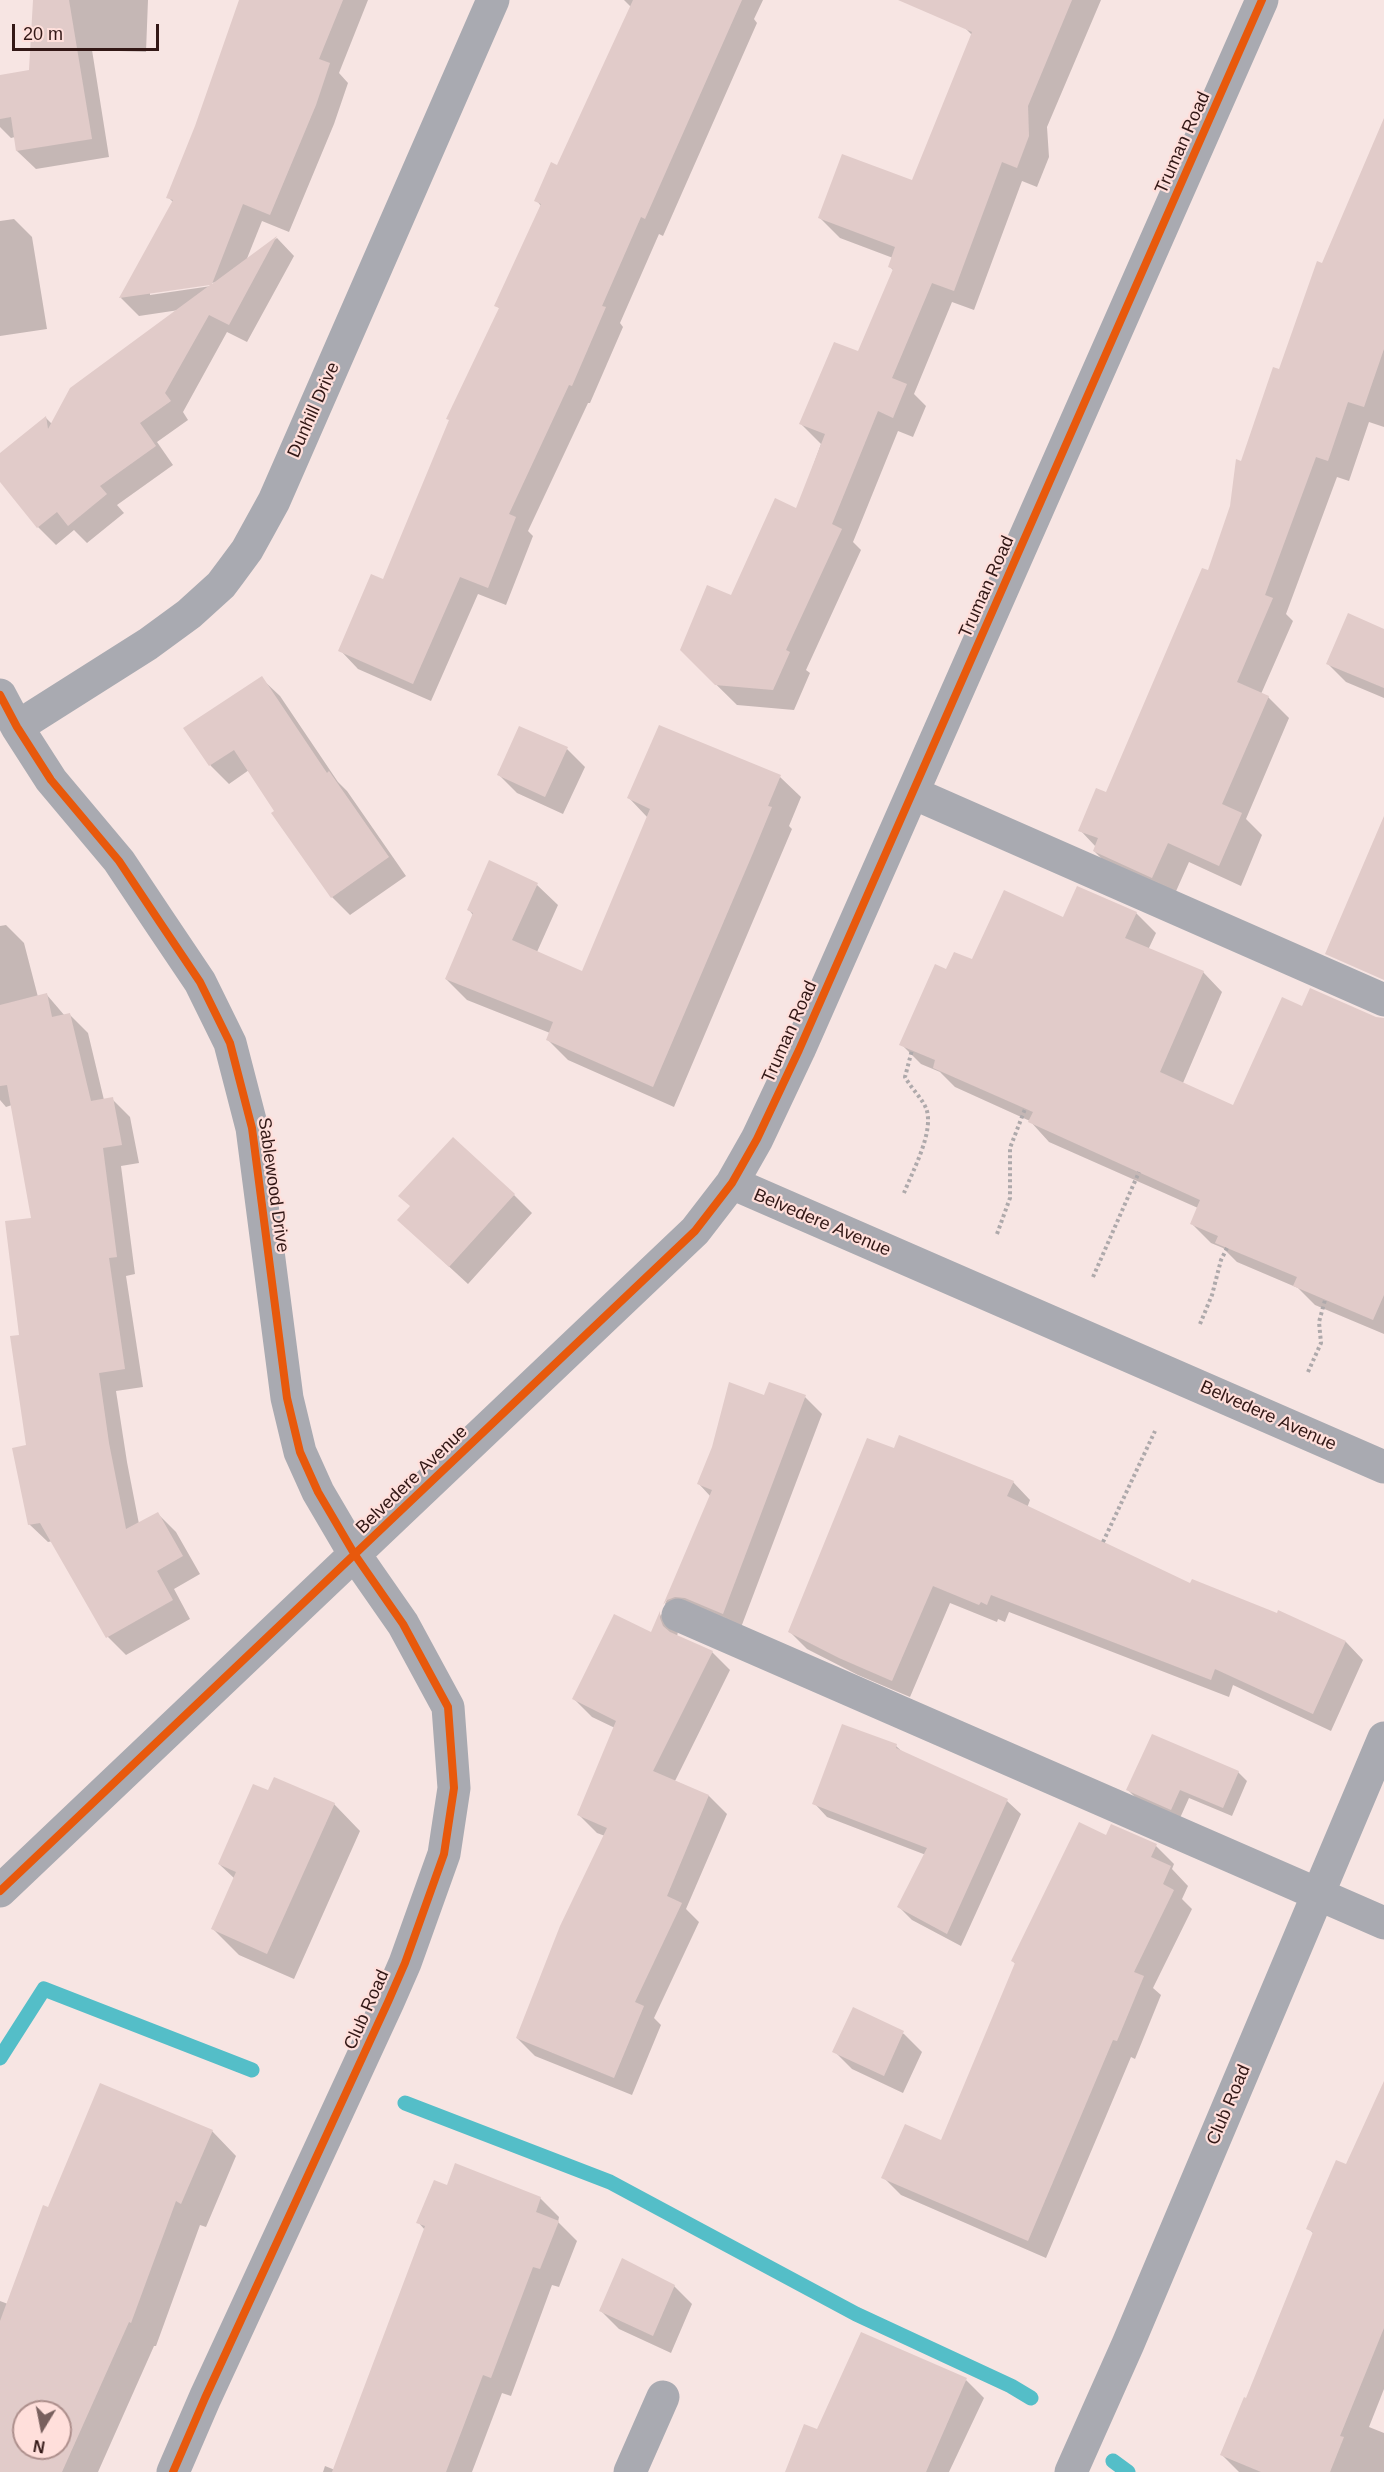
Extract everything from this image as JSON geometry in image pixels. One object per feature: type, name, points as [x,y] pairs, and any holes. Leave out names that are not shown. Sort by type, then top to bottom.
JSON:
[{"type":"street","name":"Dunhill Drive","points":[[17,727],[148,644],[189,614],[221,585],[247,550],[274,501],[493,0]]},
{"type":"street","name":"Truman Road","points":[[732,1183],[757,1139],[800,1050],[1262,0]]},
{"type":"street","name":"Sablewood Drive","points":[[0,695],[17,727],[51,780],[119,861],[200,982],[230,1043],[252,1128],[287,1398],[297,1441],[318,1492],[355,1555]]},
{"type":"street","points":[[913,792],[1384,1000]]},
{"type":"street","name":"Belvedere Avenue","points":[[0,1891],[695,1231],[732,1183],[1384,1467]]},
{"type":"street","name":"Club Road","points":[[173,2472],[209,2388],[392,1992],[444,1854],[454,1788],[448,1707],[404,1624],[355,1555]]},
{"type":"street","points":[[678,1615],[1384,1923]]},
{"type":"street","name":"Club Road","points":[[1071,2472],[1148,2298],[1384,1738]]},
{"type":"street","points":[[630,2472],[663,2397]]},
{"type":"path","points":[[904,1193],[926,1136],[928,1121],[926,1108],[905,1077],[912,1050]]},
{"type":"path","points":[[997,1234],[1010,1198],[1010,1148],[1025,1109]]},
{"type":"path","points":[[1094,1277],[1139,1172]]},
{"type":"path","points":[[1200,1324],[1227,1248]]},
{"type":"path","points":[[1308,1372],[1321,1343],[1318,1322],[1325,1300]]},
{"type":"path","points":[[1103,1542],[1155,1431]]},
{"type":"building","points":[[33,0],[69,0],[92,139],[16,151],[11,117],[0,119],[0,75],[29,70]]},
{"type":"building","points":[[239,0],[343,0],[319,59],[330,63],[316,105],[270,215],[243,204],[212,284],[277,236],[229,325],[209,315],[165,393],[171,401],[140,423],[156,446],[100,486],[107,494],[68,526],[57,512],[37,528],[0,482],[0,453],[46,416],[48,429],[70,388],[210,285],[119,298],[173,200],[166,198],[195,126]]},
{"type":"building","points":[[633,0],[742,0],[645,219],[641,217],[602,306],[606,307],[572,386],[569,385],[509,514],[516,517],[488,588],[460,577],[413,684],[338,651],[371,574],[383,579],[449,420],[446,419],[499,308],[494,306],[541,204],[534,201],[551,162],[557,165]]},
{"type":"building","points":[[898,0],[1072,0],[1028,106],[1029,136],[1017,168],[1002,162],[954,291],[932,283],[892,378],[907,384],[893,418],[878,411],[832,524],[842,529],[786,650],[790,652],[773,690],[715,685],[680,650],[707,585],[731,595],[775,498],[796,508],[825,434],[799,424],[834,342],[858,351],[893,269],[888,267],[895,247],[818,218],[842,154],[912,180],[972,32]]},
{"type":"building","points":[[1384,118],[1384,349],[1364,407],[1348,402],[1328,461],[1316,457],[1265,595],[1273,598],[1237,682],[1269,696],[1222,804],[1242,813],[1219,866],[1168,843],[1152,878],[1093,851],[1098,838],[1078,831],[1096,788],[1106,792],[1202,568],[1208,570],[1230,506],[1236,459],[1241,461],[1273,367],[1279,369],[1317,261],[1322,263]]},
{"type":"building","points":[[1348,613],[1384,629],[1384,688],[1326,664]]},
{"type":"building","points":[[262,676],[327,773],[329,771],[389,857],[331,898],[271,813],[274,811],[234,750],[209,766],[183,728]]},
{"type":"building","points":[[659,725],[781,775],[768,806],[772,807],[653,1087],[546,1040],[553,1022],[445,979],[473,913],[467,910],[489,860],[538,883],[512,940],[582,971],[650,809],[627,798]]},
{"type":"building","points":[[519,726],[568,747],[545,797],[497,775]]},
{"type":"building","points":[[1384,816],[1384,980],[1325,954]]},
{"type":"building","points":[[1077,886],[1137,912],[1125,938],[1204,971],[1160,1072],[1233,1105],[1282,997],[1302,1006],[1310,988],[1376,1017],[1384,1018],[1384,1295],[1373,1320],[1293,1286],[1297,1277],[1215,1243],[1218,1236],[1190,1224],[1200,1200],[1028,1122],[1033,1112],[933,1068],[935,1060],[899,1045],[935,964],[946,969],[954,952],[972,959],[1004,890],[1063,917]]},
{"type":"building","points":[[47,993],[52,1017],[70,1013],[91,1101],[113,1097],[122,1145],[103,1148],[117,1257],[109,1258],[125,1369],[99,1373],[109,1443],[126,1529],[158,1512],[183,1556],[157,1571],[173,1600],[106,1638],[40,1523],[28,1525],[12,1448],[26,1445],[10,1336],[19,1335],[5,1221],[31,1218],[7,1085],[0,1086],[0,1005]]},
{"type":"building","points":[[453,1137],[515,1194],[449,1267],[397,1220],[410,1206],[398,1196]]},
{"type":"building","points":[[729,1382],[764,1395],[769,1382],[806,1395],[723,1614],[685,1598],[675,1597],[667,1600],[663,1605],[712,1490],[697,1484],[712,1447]]},
{"type":"building","points":[[899,1435],[1014,1481],[1007,1496],[1190,1583],[1192,1579],[1277,1613],[1278,1610],[1346,1641],[1313,1714],[1215,1669],[1211,1680],[991,1595],[987,1605],[981,1602],[979,1605],[933,1586],[892,1681],[788,1632],[867,1438],[894,1448]]},
{"type":"building","points":[[660,1611],[663,1626],[670,1632],[713,1651],[653,1771],[709,1795],[667,1896],[682,1903],[635,2002],[644,2006],[614,2078],[516,2038],[560,1926],[607,1828],[577,1815],[616,1721],[572,1699],[614,1614],[651,1632]]},
{"type":"building","points":[[842,1724],[897,1744],[896,1748],[1008,1799],[947,1934],[897,1907],[927,1848],[812,1804]]},
{"type":"building","points":[[1152,1734],[1239,1771],[1223,1808],[1180,1790],[1171,1810],[1126,1790]]},
{"type":"building","points":[[274,1777],[335,1803],[267,1954],[211,1929],[236,1872],[218,1864],[253,1784],[268,1790]]},
{"type":"building","points":[[1079,1822],[1106,1835],[1111,1824],[1157,1844],[1151,1857],[1171,1866],[1163,1884],[1174,1890],[1134,1972],[1144,1976],[1117,2041],[1113,2040],[1028,2241],[881,2178],[905,2124],[941,2140],[1015,1963],[1011,1961]]},
{"type":"building","points":[[853,2007],[904,2031],[884,2076],[832,2052]]},
{"type":"building","points":[[1384,2081],[1384,2328],[1340,2436],[1344,2437],[1330,2472],[1261,2472],[1220,2455],[1244,2397],[1246,2398],[1313,2232],[1306,2229],[1336,2160],[1346,2164]]},
{"type":"building","points":[[100,2083],[213,2130],[181,2204],[176,2201],[131,2323],[129,2322],[72,2450],[72,2400],[12,2400],[12,2460],[67,2460],[62,2472],[0,2472],[0,2321],[43,2205],[48,2207]]},
{"type":"building","points":[[455,2163],[541,2197],[536,2212],[559,2221],[540,2269],[533,2267],[491,2378],[483,2375],[446,2472],[332,2472],[425,2226],[416,2223],[434,2180],[447,2185]]},
{"type":"building","points":[[622,2258],[675,2285],[653,2336],[599,2311]]},
{"type":"building","points":[[861,2332],[967,2378],[926,2472],[785,2472],[804,2424],[817,2429]]},
{"type":"waterway","points":[[0,2058],[44,1989],[252,2070]]},
{"type":"waterway","points":[[405,2103],[610,2182],[856,2314],[1011,2386],[1031,2398]]},
{"type":"waterway","points":[[1113,2461],[1128,2472]]},
{"type":"cycle path","points":[[0,1891],[695,1231],[732,1183],[757,1139],[799,1050],[1262,0]]},
{"type":"cycle path","points":[[0,695],[17,727],[51,780],[119,861],[200,982],[230,1043],[252,1128],[287,1398],[300,1452],[318,1492],[355,1555],[403,1624],[448,1707],[454,1788],[444,1854],[405,1963],[173,2472]]}]
